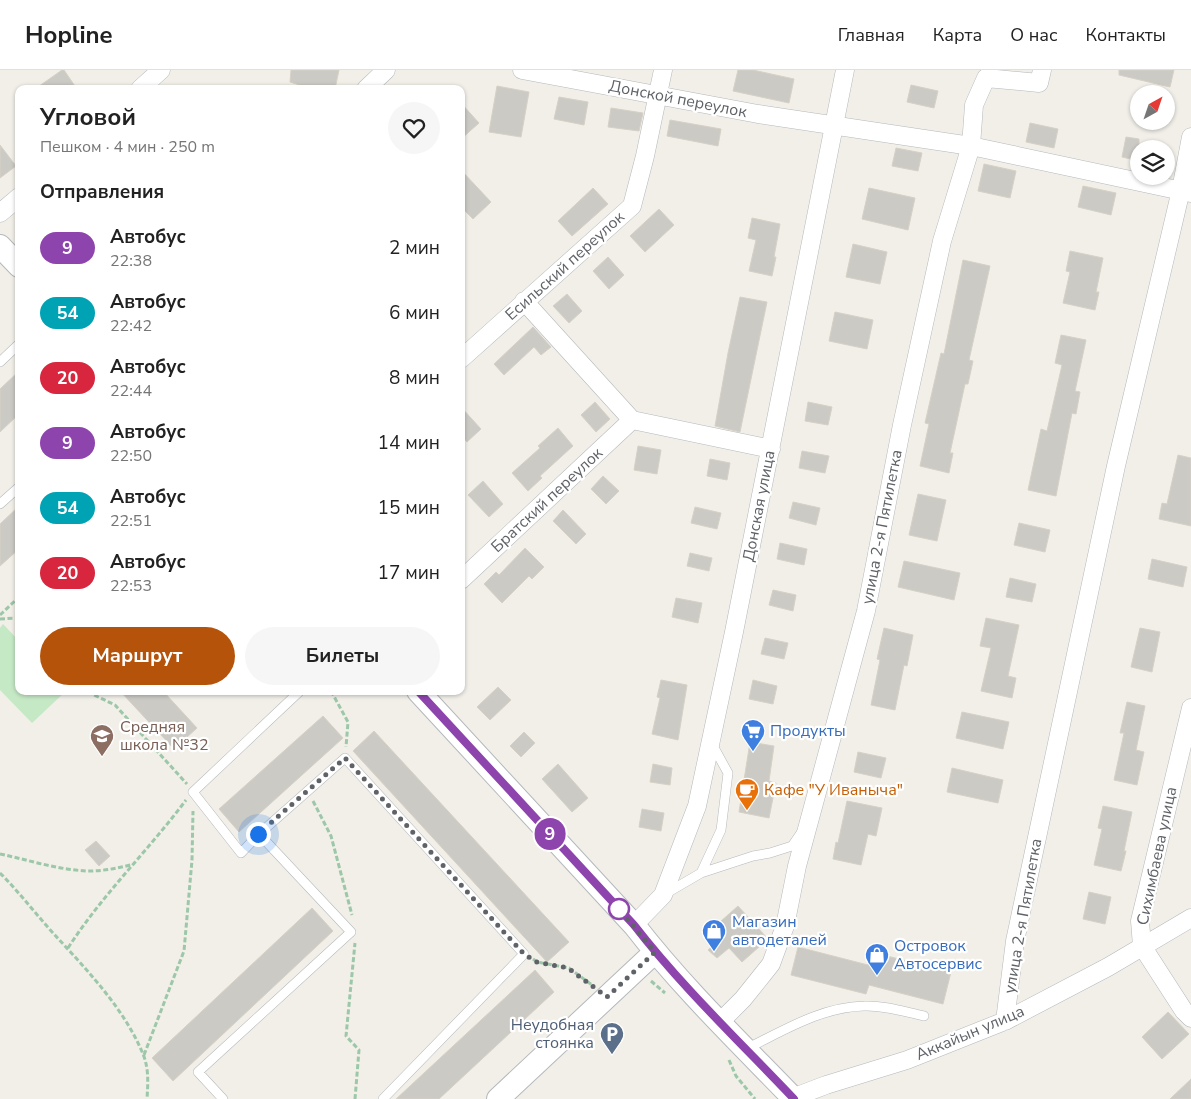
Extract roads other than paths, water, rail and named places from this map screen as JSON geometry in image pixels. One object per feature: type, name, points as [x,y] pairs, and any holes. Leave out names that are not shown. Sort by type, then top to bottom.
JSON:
[{"type":"street","points":[[144,85],[161,70]]},
{"type":"street","points":[[370,85],[386,70]]},
{"type":"street","name":"Донской переулок","points":[[522,70],[758,114],[971,146],[1186,192]]},
{"type":"street","name":"Есильский переулок","points":[[465,355],[632,206],[645,156],[663,70]]},
{"type":"street","name":"Донская улица","points":[[634,925],[663,895],[697,806],[771,448],[845,70]]},
{"type":"street","name":"улица 2-я Пятилетка","points":[[720,1022],[743,999],[771,964],[785,926],[797,866],[866,611],[902,425],[942,241],[971,146],[974,105],[986,78],[1039,83],[1042,70]]},
{"type":"street","name":"улица 2-я Пятилетка","points":[[1005,1022],[1015,941],[1116,466],[1186,192],[1191,137]]},
{"type":"street","points":[[0,213],[15,200]]},
{"type":"street","points":[[0,246],[15,262]]},
{"type":"street","points":[[524,301],[632,420],[771,448]]},
{"type":"street","name":"Братский переулок","points":[[465,576],[632,420]]},
{"type":"street","points":[[422,695],[634,925],[655,952],[793,1098]]},
{"type":"street","name":"Сихимбаева улица","points":[[1142,946],[1140,921],[1191,708]]},
{"type":"street","name":"Аккайын улица","points":[[793,1098],[826,1085],[907,1060],[1005,1022],[1108,967],[1191,918]]},
{"type":"street","points":[[1142,946],[1184,1011],[1191,1018]]},
{"type":"street","points":[[498,1099],[655,952]]},
{"type":"lane","points":[[0,362],[15,348]]},
{"type":"lane","points":[[0,504],[15,490]]},
{"type":"lane","points":[[296,695],[193,792],[241,853],[258,834],[345,758],[524,954],[383,1099]]},
{"type":"lane","points":[[701,873],[721,830],[728,773],[711,742]]},
{"type":"lane","points":[[663,895],[701,873],[753,856],[770,854],[792,846],[808,825]]},
{"type":"lane","points":[[223,1099],[198,1072],[351,932],[258,834]]},
{"type":"lane","points":[[746,1049],[820,1013],[840,1008],[865,1006],[924,1016]]},
{"type":"place","name":"Продукты","points":[[753,752]]},
{"type":"place","name":"Средняя школа №32","points":[[102,757]]},
{"type":"place","name":"Кафе \"У Иваныча\"","points":[[747,811]]},
{"type":"place","name":"Магазин автодеталей","points":[[714,952]]},
{"type":"place","name":"Островок Автосервис","points":[[877,976]]},
{"type":"place","name":"Неудобная стоянка","points":[[612,1055]]}]
